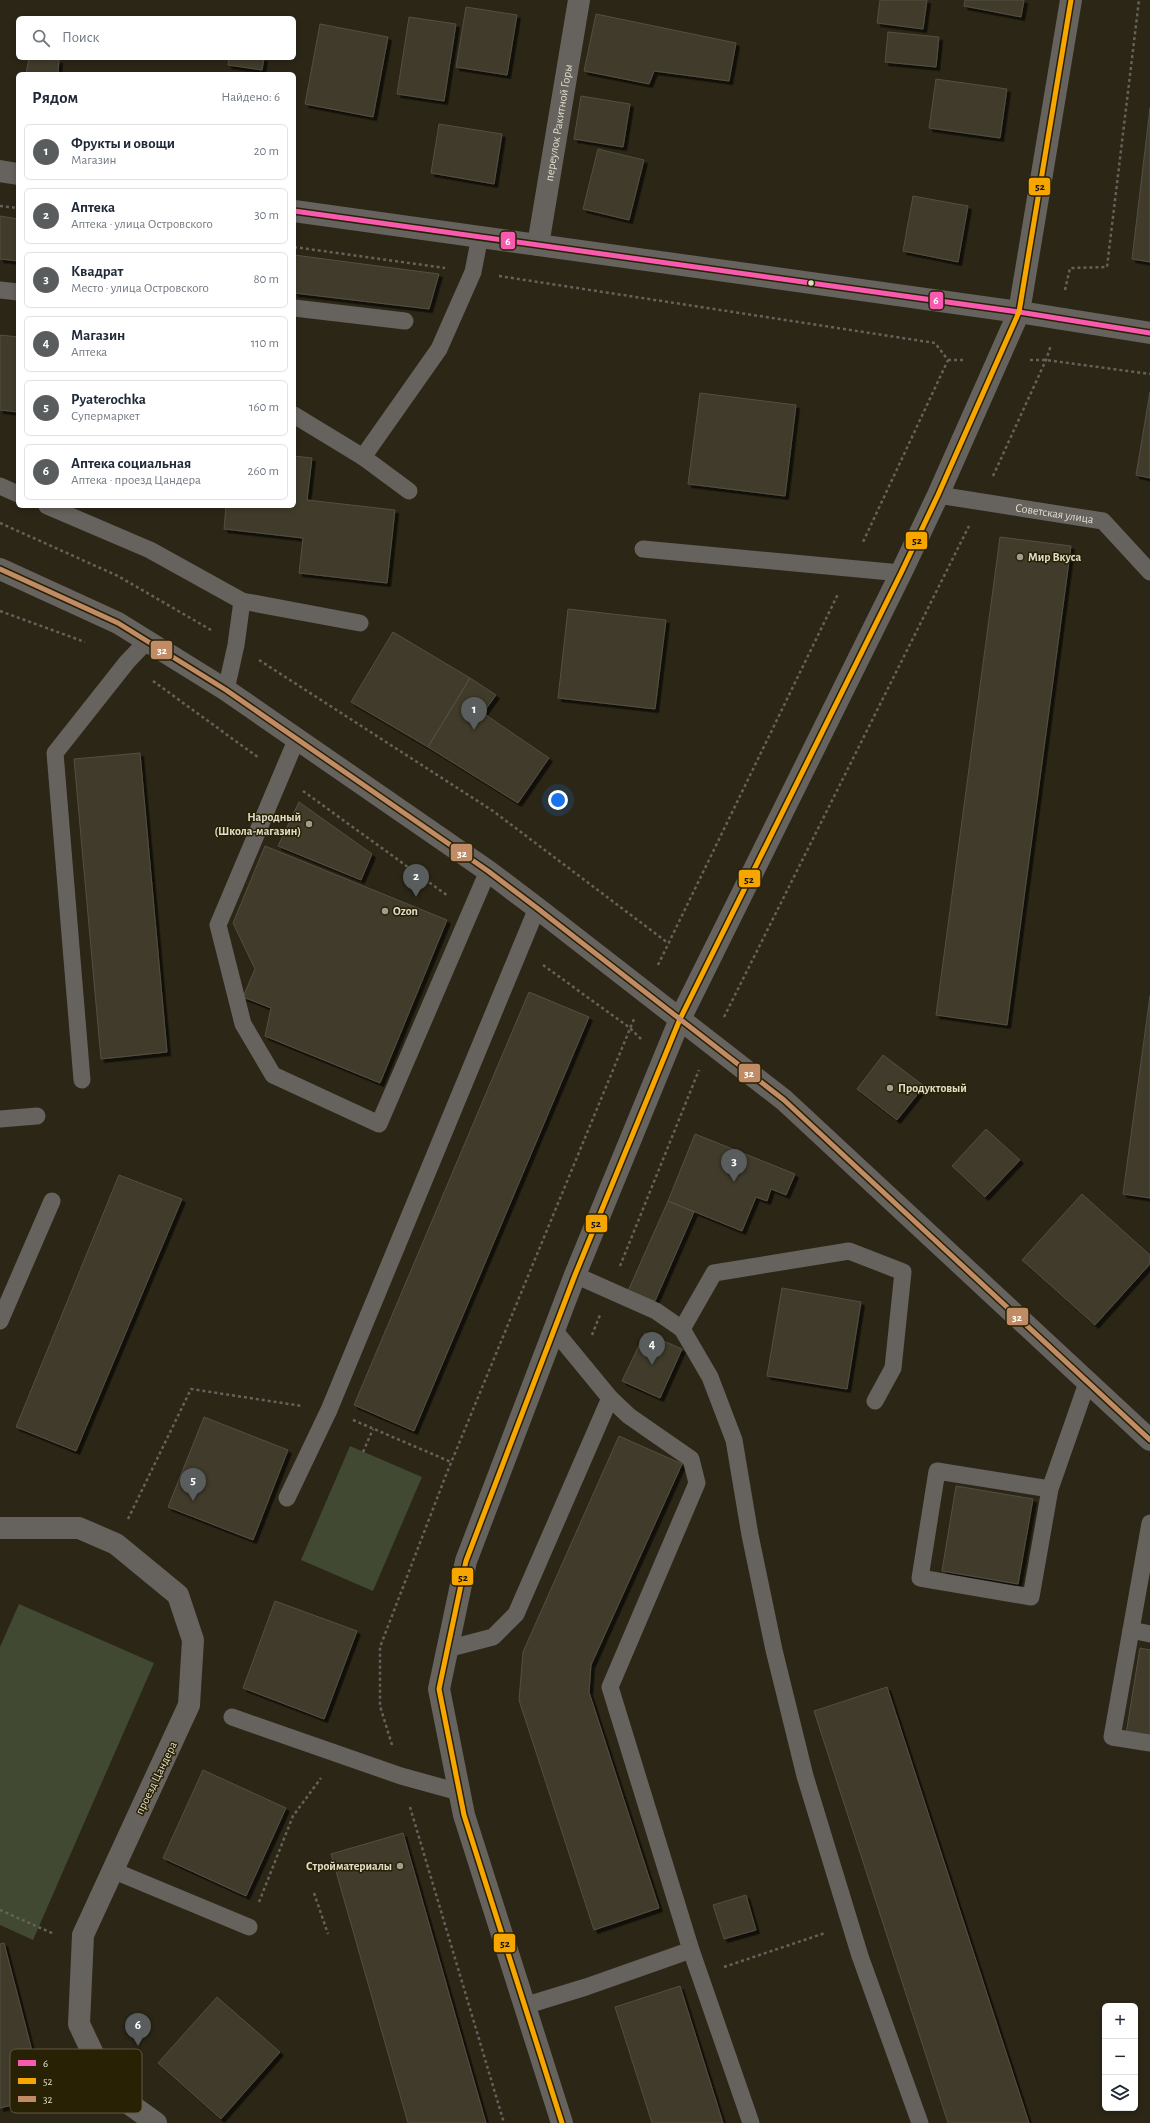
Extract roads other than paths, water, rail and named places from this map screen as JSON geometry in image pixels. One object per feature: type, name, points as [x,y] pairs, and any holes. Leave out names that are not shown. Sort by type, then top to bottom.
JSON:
[{"type":"street","name":"переулок Ракитной Горы","points":[[538,245],[579,0]]},
{"type":"street","points":[[562,2123],[464,1815],[439,1689],[466,1560],[575,1276],[680,1019],[901,573],[938,495],[1019,312],[1071,0]]},
{"type":"street","points":[[0,171],[16,174]]},
{"type":"street","points":[[296,211],[1019,312],[1150,332]]},
{"type":"street","points":[[0,569],[118,622],[226,690],[488,871],[537,908],[784,1100],[1150,1440]]},
{"type":"street","name":"проезд Цандера","points":[[0,1528],[79,1528],[116,1544],[178,1595],[193,1640],[189,1705],[82,1935],[79,2024],[91,2049]]},
{"type":"street","name":"проезд Цандера","points":[[142,2113],[156,2123]]},
{"type":"lane","points":[[363,456],[439,349],[473,272],[480,236]]},
{"type":"lane","points":[[0,290],[16,292]]},
{"type":"lane","points":[[296,308],[405,321]]},
{"type":"lane","points":[[296,416],[363,456],[408,491]]},
{"type":"lane","points":[[0,486],[16,493]]},
{"type":"lane","name":"Советская улица","points":[[938,495],[1103,521],[1150,572]]},
{"type":"lane","points":[[52,508],[150,550],[242,601],[360,623]]},
{"type":"lane","points":[[643,549],[901,573]]},
{"type":"lane","points":[[226,690],[236,645],[242,601]]},
{"type":"lane","points":[[82,1080],[55,754],[127,662],[147,641]]},
{"type":"lane","points":[[297,738],[218,925],[243,1024],[273,1075],[379,1124],[488,871]]},
{"type":"lane","points":[[287,1498],[329,1410],[537,908]]},
{"type":"lane","points":[[0,1119],[37,1116]]},
{"type":"lane","points":[[0,1321],[52,1201]]},
{"type":"lane","points":[[682,1329],[714,1273],[849,1252],[863,1257],[903,1272],[893,1368],[875,1400]]},
{"type":"lane","points":[[575,1276],[656,1311],[682,1329],[710,1377],[734,1440],[750,1535],[774,1650],[805,1776],[860,1956],[920,2123]]},
{"type":"lane","points":[[554,1330],[610,1398],[629,1416],[691,1459],[697,1483],[610,1687],[691,1950],[751,2123]]},
{"type":"lane","points":[[1050,1489],[937,1471],[920,1578],[1031,1597],[1050,1489],[1087,1382]]},
{"type":"lane","points":[[447,1649],[493,1637],[516,1614],[610,1398]]},
{"type":"lane","points":[[1150,1523],[1112,1737],[1150,1744]]},
{"type":"lane","points":[[1132,1630],[1150,1634]]},
{"type":"lane","points":[[232,1717],[401,1776],[459,1792]]},
{"type":"lane","points":[[112,1870],[249,1927]]},
{"type":"lane","points":[[524,2006],[691,1950]]},
{"type":"place","name":"Мир Вкуса","points":[[1020,557]]},
{"type":"place","name":"Фрукты и овощи","points":[[474,730]]},
{"type":"place","name":"Народный (Школа-магазин)","points":[[309,824]]},
{"type":"place","name":"Аптека","points":[[416,897]]},
{"type":"place","name":"Ozon","points":[[385,911]]},
{"type":"place","name":"Продуктовый","points":[[890,1088]]},
{"type":"place","name":"Квадрат","points":[[734,1182]]},
{"type":"place","name":"Магазин","points":[[652,1365]]},
{"type":"place","name":"Pyaterochka","points":[[193,1501]]},
{"type":"place","name":"Стройматериалы","points":[[400,1866]]},
{"type":"place","name":"Аптека социальная","points":[[138,2046]]}]
